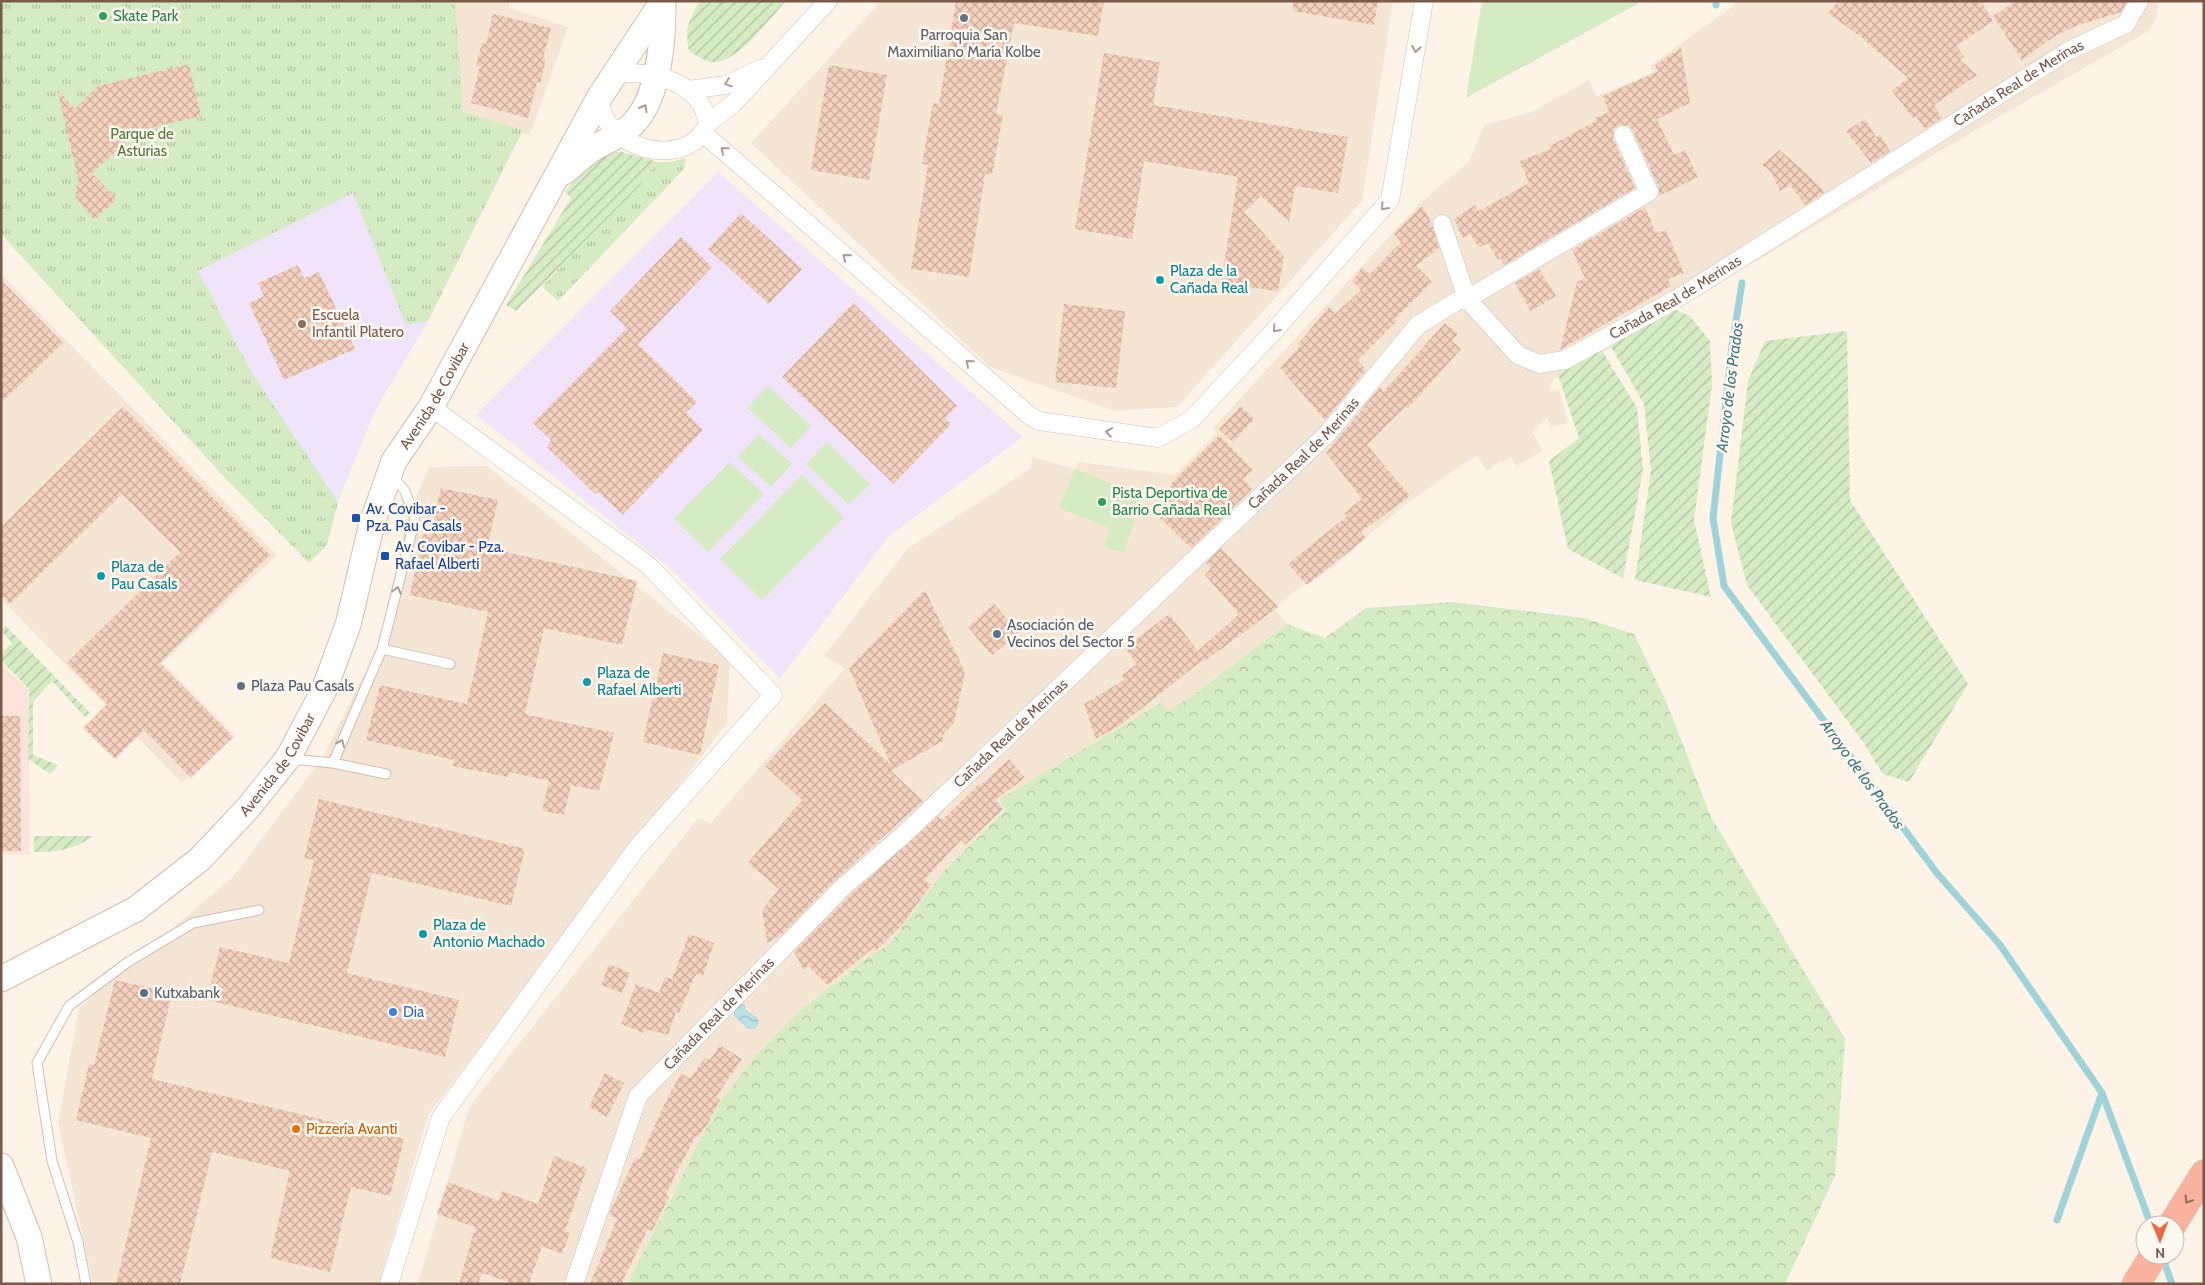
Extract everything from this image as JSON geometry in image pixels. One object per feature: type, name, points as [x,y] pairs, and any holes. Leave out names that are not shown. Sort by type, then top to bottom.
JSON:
[{"type":"highway","points":[[2178,1215],[2204,1174]]},
{"type":"highway","points":[[2136,1284],[2148,1265]]},
{"type":"street","points":[[599,98],[602,115],[609,126],[635,145],[656,151],[669,151],[688,146],[734,102],[765,66],[828,1]]},
{"type":"street","points":[[617,74],[635,72],[656,75],[688,90],[700,102],[706,128],[1030,416],[1039,422],[1158,438],[1191,420],[1273,332],[1390,200],[1424,1]]},
{"type":"street","name":"Cañada Real de Merinas","points":[[574,1284],[638,1096],[842,888],[902,836],[1328,433],[1418,325],[1457,301],[1467,299],[1518,355],[1539,364],[1565,360],[1675,300],[2068,51],[2126,24],[2139,1]]},
{"type":"street","name":"Avenida de Covibar","points":[[1,979],[143,903],[200,859],[248,808],[288,758],[324,690],[348,625],[370,531],[394,461],[431,407],[599,98],[617,74],[663,2]]},
{"type":"street","name":"Avenida de Covibar","points":[[557,176],[592,150],[632,125],[646,106],[656,75],[663,24],[663,2]]},
{"type":"street","points":[[688,90],[726,85],[765,66]]},
{"type":"street","points":[[1442,224],[1467,299],[1649,192],[1623,135]]},
{"type":"street","points":[[389,1284],[441,1117],[636,849],[773,695],[648,565],[431,407]]},
{"type":"street","points":[[1,1166],[29,1237],[39,1284]]},
{"type":"lane","points":[[332,763],[382,649],[414,519],[405,491],[390,473]]},
{"type":"lane","points":[[382,649],[450,664]]},
{"type":"lane","points":[[288,758],[332,763],[386,774]]},
{"type":"lane","points":[[86,1284],[78,1242],[52,1161],[37,1063],[69,1006],[128,962],[193,923],[259,910]]},
{"type":"shaded area","points":[[449,1],[510,1],[509,8],[568,27],[530,135],[458,114]]},
{"type":"shaded area","points":[[881,1],[1393,1],[1362,201],[1177,407],[1115,411],[990,367],[751,143]]},
{"type":"shaded area","points":[[1735,1],[2156,1],[2158,7],[2156,18],[2150,30],[1959,140],[1582,365],[1554,379],[1550,385],[1550,391],[1559,389],[1568,423],[1550,427],[1547,417],[1532,432],[1543,451],[1516,466],[1511,457],[1502,462],[1501,460],[1487,471],[1477,456],[1462,465],[1409,502],[1334,567],[1303,585],[1274,608],[1287,624],[1196,693],[1168,711],[1161,702],[1000,800],[1006,808],[944,871],[889,946],[867,958],[797,1013],[747,1067],[721,1101],[627,1284],[418,1284],[469,1107],[698,818],[711,823],[845,668],[824,656],[907,549],[1031,468],[1032,457],[1075,469],[1078,462],[1175,475],[1217,433],[1213,428],[1420,203],[1469,162],[1484,125],[1531,112],[1589,80],[1597,96],[1653,73],[1651,65],[1733,6]]},
{"type":"shaded area","points":[[718,172],[1023,437],[889,536],[780,679],[671,569],[476,415]]},
{"type":"shaded area","points":[[353,193],[406,324],[428,321],[375,411],[338,502],[250,370],[198,271]]},
{"type":"shaded area","points":[[1,274],[277,555],[163,663],[235,736],[182,783],[1,599]]},
{"type":"shaded area","points":[[487,466],[730,660],[727,723],[428,1115],[379,1284],[93,1284],[58,1123],[79,1008],[234,876],[323,757],[379,644],[407,517],[429,467]]},
{"type":"shaded area","points":[[1,664],[28,689],[30,855],[1,855]]},
{"type":"green space","name":"Parque de Asturias","points":[[1,1],[455,1],[463,112],[523,130],[428,321],[406,325],[353,193],[198,271],[250,370],[338,502],[327,545],[309,563],[226,479],[1,234]]},
{"type":"green space","points":[[700,1],[786,1],[752,40],[741,49],[731,57],[710,62],[689,51],[687,31]]},
{"type":"green space","points":[[1482,1],[1643,1],[1466,98]]},
{"type":"green space","points":[[606,152],[622,152],[658,162],[642,179],[642,184],[516,311],[506,305],[571,198],[565,192],[587,164]]},
{"type":"green space","points":[[686,158],[684,169],[558,301],[542,286],[642,184],[642,179],[658,162],[670,162]]},
{"type":"green space","points":[[1676,310],[1690,316],[1710,341],[1712,385],[1694,520],[1711,597],[1635,580],[1651,471],[1644,404],[1610,345]]},
{"type":"green space","points":[[1847,331],[1850,500],[1968,684],[1909,782],[1883,774],[1863,742],[1747,585],[1731,523],[1748,381],[1765,341]]},
{"type":"green space","points":[[1601,349],[1637,408],[1643,470],[1623,578],[1568,549],[1549,461],[1579,438],[1558,375]]},
{"type":"green space","points":[[768,386],[811,426],[791,448],[747,408]]},
{"type":"green space","points":[[759,434],[792,464],[771,487],[738,457]]},
{"type":"green space","points":[[827,442],[870,484],[849,505],[806,464]]},
{"type":"green space","points":[[730,462],[764,494],[708,552],[674,519]]},
{"type":"green space","name":"Pista Deportiva de Barrio Cañada Real","points":[[1075,469],[1144,496],[1123,553],[1104,546],[1110,528],[1059,508]]},
{"type":"green space","points":[[802,475],[844,517],[762,600],[720,559]]},
{"type":"green space","points":[[1452,602],[1584,618],[1634,634],[1666,701],[1711,817],[1845,1039],[1835,1176],[1785,1284],[627,1284],[721,1101],[754,1058],[797,1013],[867,958],[889,945],[944,871],[1006,809],[999,800],[1162,702],[1168,711],[1196,693],[1287,624],[1325,638],[1366,608]]},
{"type":"green space","points":[[5,625],[90,713],[85,717],[52,681],[33,702],[33,755],[58,765],[50,774],[28,759],[29,689],[1,660],[1,653],[12,643],[1,631]]},
{"type":"green space","points":[[34,836],[93,836],[86,841],[65,849],[34,852]]},
{"type":"water","points":[[741,1003],[745,1006],[744,1009],[757,1019],[758,1024],[754,1028],[748,1028],[735,1016],[734,1011]]},
{"type":"building","points":[[956,1],[1104,1],[1098,36],[1014,23],[996,114],[1003,115],[992,175],[985,174],[969,277],[911,269],[928,165],[922,164],[933,103],[939,104]]},
{"type":"building","points":[[1293,1],[1378,1],[1374,25],[1293,11]]},
{"type":"building","points":[[1839,1],[1981,1],[1993,21],[1956,46],[1964,56],[1960,60],[1977,75],[1934,105],[1942,118],[1925,129],[1916,116],[1913,118],[1892,91],[1908,78],[1861,37],[1828,13]]},
{"type":"building","points":[[2016,1],[2127,1],[2121,12],[2078,25],[2055,36],[2022,60],[1993,16]]},
{"type":"building","points":[[493,14],[551,28],[543,58],[546,59],[540,83],[537,82],[528,118],[471,103],[480,66],[476,66],[482,43],[486,44]]},
{"type":"building","points":[[1681,48],[1690,103],[1657,119],[1674,155],[1685,150],[1698,177],[1659,196],[1659,188],[1633,131],[1629,126],[1619,125],[1614,129],[1613,139],[1635,188],[1504,265],[1500,258],[1498,260],[1488,243],[1479,248],[1470,234],[1463,238],[1454,219],[1475,205],[1479,211],[1529,183],[1520,161],[1551,149],[1550,146],[1596,121],[1595,118],[1609,112],[1603,96],[1658,71],[1655,65]]},
{"type":"building","points":[[1104,53],[1160,62],[1153,105],[1348,137],[1338,193],[1295,186],[1289,222],[1261,196],[1244,212],[1284,256],[1278,291],[1221,283],[1238,177],[1144,161],[1132,239],[1075,229]]},
{"type":"building","points":[[189,64],[201,116],[139,131],[92,173],[117,199],[94,220],[76,198],[76,187],[79,183],[57,89],[75,109],[98,86]]},
{"type":"building","points":[[829,65],[887,75],[869,180],[811,170]]},
{"type":"building","points":[[1865,119],[1876,137],[1880,135],[1890,151],[1871,163],[1846,131]]},
{"type":"building","points":[[1779,150],[1825,192],[1805,205],[1790,185],[1780,191],[1771,172],[1762,165]]},
{"type":"building","points":[[1422,206],[1432,224],[1439,248],[1416,266],[1432,282],[1358,360],[1366,370],[1325,420],[1280,368],[1300,346],[1298,344],[1329,307],[1335,314],[1361,290],[1352,281],[1362,268],[1370,274],[1401,242],[1394,234]]},
{"type":"building","points":[[1645,207],[1656,233],[1666,230],[1684,273],[1668,279],[1671,286],[1560,350],[1577,282],[1585,278],[1572,250]]},
{"type":"building","points":[[741,213],[802,269],[769,304],[708,249]]},
{"type":"building","points":[[681,237],[712,267],[638,344],[697,402],[686,413],[703,430],[623,515],[598,492],[595,494],[547,447],[551,440],[533,423],[627,328],[610,311]]},
{"type":"building","points":[[298,265],[304,278],[319,272],[355,349],[284,380],[249,303],[264,296],[258,283]]},
{"type":"building","points":[[1539,269],[1556,296],[1531,311],[1515,283]]},
{"type":"building","points":[[1,280],[63,343],[1,403]]},
{"type":"building","points":[[853,303],[957,406],[945,418],[951,424],[894,484],[782,377]]},
{"type":"building","points":[[1064,304],[1125,311],[1116,388],[1055,382]]},
{"type":"building","points":[[1445,323],[1458,334],[1452,341],[1461,349],[1408,408],[1406,406],[1367,445],[1410,496],[1361,532],[1366,538],[1307,585],[1288,564],[1347,516],[1344,513],[1362,499],[1326,453],[1380,387],[1383,392]]},
{"type":"building","points":[[1241,406],[1254,419],[1233,442],[1219,429]]},
{"type":"building","points":[[123,407],[270,555],[160,663],[233,737],[191,778],[144,730],[115,759],[83,728],[107,704],[67,663],[180,552],[122,494],[10,604],[1,595],[1,527]]},
{"type":"building","points":[[1219,435],[1253,470],[1243,479],[1252,489],[1191,548],[1159,517],[1172,483]]},
{"type":"building","points":[[441,488],[498,500],[487,548],[637,581],[622,645],[544,628],[525,714],[614,733],[599,791],[571,785],[564,815],[542,811],[549,781],[510,772],[508,777],[453,766],[454,760],[366,740],[380,685],[467,704],[488,612],[410,595],[423,534],[430,535]]},
{"type":"building","points":[[1221,548],[1278,607],[1205,661],[1204,659],[1122,724],[1096,739],[1084,704],[1124,680],[1122,675],[1137,664],[1125,648],[1169,614],[1198,651],[1239,614],[1205,575],[1211,568],[1206,563]]},
{"type":"building","points":[[925,590],[965,672],[954,723],[942,736],[944,740],[891,771],[923,801],[834,881],[781,935],[767,943],[762,910],[779,889],[748,863],[802,800],[765,766],[825,703],[891,765],[849,668]]},
{"type":"building","name":"Asociación de Vecinos del Sector 5","points":[[994,604],[1019,632],[992,656],[968,627]]},
{"type":"building","points":[[663,653],[719,665],[700,755],[643,742]]},
{"type":"building","points":[[1,716],[20,716],[21,851],[1,851]]},
{"type":"building","points":[[1009,759],[1025,778],[995,800],[1003,809],[965,845],[961,840],[924,880],[931,885],[902,925],[876,951],[873,948],[828,985],[808,966],[804,970],[794,952],[849,896],[938,816],[942,820],[979,784],[981,785]]},
{"type":"building","points":[[319,799],[525,849],[511,906],[372,873],[347,973],[459,1000],[445,1057],[207,1000],[220,947],[289,963],[314,860],[304,858]]},
{"type":"building","points":[[689,934],[714,943],[703,976],[696,974],[679,1013],[676,1012],[668,1035],[645,1029],[644,1033],[621,1024],[636,984],[659,993],[665,977],[672,979]]},
{"type":"building","points":[[609,964],[630,973],[622,993],[601,985]]},
{"type":"building","points":[[115,980],[172,993],[152,1079],[404,1139],[390,1196],[351,1187],[330,1272],[270,1258],[290,1171],[212,1152],[180,1284],[116,1284],[151,1138],[76,1120],[89,1064],[94,1065]]},
{"type":"building","points":[[720,1045],[742,1059],[716,1097],[720,1100],[707,1125],[698,1137],[696,1136],[675,1175],[666,1195],[669,1197],[652,1231],[648,1229],[621,1284],[590,1284],[617,1219],[609,1214],[635,1158],[640,1159],[665,1103],[681,1073],[690,1079],[705,1057],[710,1060]]},
{"type":"building","points":[[605,1073],[624,1083],[607,1117],[589,1107]]},
{"type":"building","points":[[554,1156],[587,1168],[565,1231],[570,1233],[562,1254],[542,1246],[529,1284],[515,1284],[482,1273],[478,1284],[459,1284],[475,1227],[437,1214],[448,1182],[499,1201],[502,1191],[538,1204]]},
{"type":"waterway","name":"Arroyo de los Prados","points":[[1742,283],[1732,346],[1713,518],[1724,586],[1936,872],[2000,945],[2102,1093],[2147,1215]]},
{"type":"waterway","points":[[2057,1220],[2102,1093]]},
{"type":"waterway","name":"Arroyo de los Prados","points":[[2165,1265],[2172,1284]]},
{"type":"place","name":"Skate Park","points":[[103,16]]},
{"type":"place","name":"Parroquia San Maximiliano María Kolbe","points":[[964,18]]},
{"type":"place","name":"Plaza de la Cañada Real","points":[[1160,280]]},
{"type":"place","name":"Escuela Infantil Platero","points":[[302,324]]},
{"type":"place","name":"Pista Deportiva de Barrio Cañada Real","points":[[1102,502]]},
{"type":"place","name":"Av. Covibar - Pza. Pau Casals","points":[[356,518]]},
{"type":"place","name":"Av. Covibar - Pza. Rafael Alberti","points":[[385,556]]},
{"type":"place","name":"Plaza de Pau Casals","points":[[101,576]]},
{"type":"place","name":"Asociación de Vecinos del Sector 5","points":[[997,634]]},
{"type":"place","name":"Plaza de Rafael Alberti","points":[[587,682]]},
{"type":"place","name":"Plaza Pau Casals","points":[[241,686]]},
{"type":"place","name":"Plaza de Antonio Machado","points":[[423,934]]},
{"type":"place","name":"Kutxabank","points":[[144,993]]},
{"type":"place","name":"Dia","points":[[393,1012]]},
{"type":"place","name":"Pizzería Avanti","points":[[296,1129]]}]
